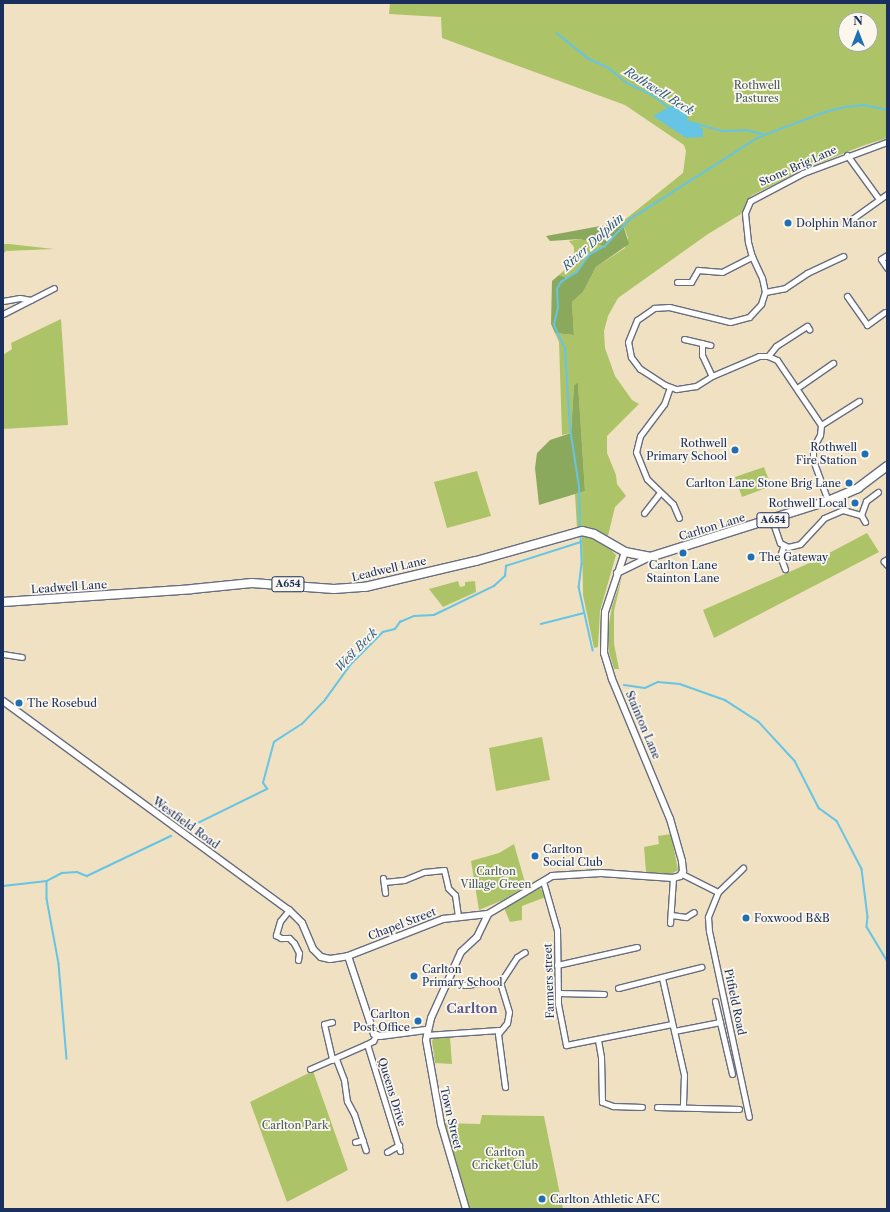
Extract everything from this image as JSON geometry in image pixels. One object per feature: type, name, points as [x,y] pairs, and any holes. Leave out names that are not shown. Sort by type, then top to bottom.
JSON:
[{"type":"main road","name":"Carlton Lane","points":[[650,557],[772,520],[828,501],[858,488],[887,466]]},
{"type":"main road","name":"Leadwell Lane","points":[[3,602],[192,589],[252,583],[334,589],[365,587],[476,561],[577,532],[588,532],[625,552],[650,557]]},
{"type":"street","name":"Stone Brig Lane","points":[[764,292],[762,278],[752,257],[745,220],[746,208],[750,201],[792,178],[847,155],[887,142]]},
{"type":"street","points":[[847,155],[879,199]]},
{"type":"street","points":[[845,224],[887,194]]},
{"type":"street","points":[[887,255],[881,259],[887,268]]},
{"type":"street","points":[[677,282],[691,282],[698,270],[722,272],[752,257]]},
{"type":"street","points":[[809,329],[807,326],[782,342],[768,356],[752,359],[712,376],[696,386],[670,387],[640,369],[631,357],[628,342],[629,334],[643,314],[662,307],[737,322],[756,311],[764,292],[785,288],[807,273],[841,259]]},
{"type":"street","points":[[3,314],[54,288]]},
{"type":"street","points":[[847,296],[867,325],[886,313]]},
{"type":"street","points":[[3,301],[20,298],[31,300]]},
{"type":"street","points":[[684,339],[710,345]]},
{"type":"street","points":[[702,343],[702,355],[712,376]]},
{"type":"street","points":[[768,356],[777,360],[821,426],[820,436],[813,448],[813,460],[828,501]]},
{"type":"street","points":[[797,388],[833,363]]},
{"type":"street","points":[[670,387],[664,404],[640,436],[636,452],[647,479],[659,494],[673,504],[679,518]]},
{"type":"street","points":[[821,426],[859,401]]},
{"type":"street","points":[[861,515],[866,501],[878,492]]},
{"type":"street","points":[[644,513],[659,494]]},
{"type":"street","points":[[783,547],[794,547],[800,544],[824,518],[838,512],[848,510],[861,515],[865,522]]},
{"type":"street","points":[[772,520],[783,547],[780,556],[785,569]]},
{"type":"street","name":"Stainton Lane","points":[[625,552],[617,573],[606,612],[603,644],[606,663],[670,819],[682,861],[682,874]]},
{"type":"street","points":[[617,573],[650,557]]},
{"type":"street","points":[[3,654],[22,657]]},
{"type":"street","name":"Westfield Road","points":[[3,701],[289,910],[302,923],[313,949],[321,957],[330,959],[348,956]]},
{"type":"street","points":[[426,1033],[462,952],[476,937],[488,914],[543,881],[559,875],[580,873],[673,878],[682,874],[718,892],[743,868]]},
{"type":"street","points":[[385,893],[383,880],[404,880],[424,872],[444,870],[448,888],[455,895],[458,917]]},
{"type":"street","points":[[670,923],[673,878]]},
{"type":"street","name":"Farmers street","points":[[543,881],[557,930],[559,1015],[566,1045],[598,1040],[672,1024]]},
{"type":"street","name":"Pitfield Road","points":[[718,892],[708,917],[709,931],[749,1117]]},
{"type":"street","points":[[289,910],[280,921],[276,935],[281,938],[289,938],[294,943],[299,953],[298,960]]},
{"type":"street","points":[[671,915],[686,917],[694,912]]},
{"type":"street","name":"Chapel Street","points":[[348,956],[436,922],[458,917],[488,914]]},
{"type":"street","points":[[557,965],[636,947]]},
{"type":"street","points":[[376,1035],[499,1030],[507,1023],[509,1012],[498,982],[515,955],[525,952]]},
{"type":"street","points":[[310,1069],[334,1060],[373,1041],[376,1035],[348,956]]},
{"type":"street","points":[[618,988],[701,967]]},
{"type":"street","points":[[662,978],[684,1075],[683,1107]]},
{"type":"street","points":[[449,981],[465,985],[482,982]]},
{"type":"street","points":[[558,993],[604,994]]},
{"type":"street","points":[[715,1001],[732,1074]]},
{"type":"street","points":[[332,1022],[324,1024],[334,1060],[344,1080],[347,1101],[354,1114],[366,1150]]},
{"type":"street","points":[[674,1031],[720,1022]]},
{"type":"street","points":[[499,1030],[498,1039],[506,1087]]},
{"type":"street","name":"Town Street","points":[[426,1033],[441,1124],[466,1209]]},
{"type":"street","points":[[598,1040],[601,1057],[602,1102],[606,1105],[642,1107]]},
{"type":"street","name":"Queens Drive","points":[[367,1044],[399,1148],[387,1152]]},
{"type":"street","points":[[657,1107],[739,1109]]},
{"type":"street","points":[[354,1142],[363,1140]]},
{"type":"green space","name":"Rothwell Pastures","points":[[390,3],[887,3],[887,138],[862,146],[800,171],[751,196],[741,214],[708,234],[618,298],[608,316],[604,331],[605,348],[615,376],[632,400],[639,404],[607,436],[607,453],[616,475],[617,484],[626,496],[615,507],[608,536],[588,528],[577,528],[575,494],[585,491],[578,384],[574,385],[571,433],[562,435],[559,342],[555,333],[574,335],[572,302],[583,292],[596,267],[625,248],[628,238],[622,222],[683,173],[686,151],[684,145],[625,105],[442,38],[441,17],[389,14]]},
{"type":"green space","points":[[622,222],[629,244],[596,267],[583,292],[572,302],[574,335],[555,333],[551,324],[552,281],[559,275],[566,278],[577,272],[589,255],[604,246],[580,239],[550,241],[546,236]]},
{"type":"green space","points":[[580,239],[605,246],[585,259],[577,272],[566,279],[559,275],[574,261],[574,247],[569,241]]},
{"type":"green space","points":[[3,244],[54,249],[6,251],[3,254]]},
{"type":"green space","points":[[61,319],[68,425],[3,429],[3,355],[12,349],[11,343]]},
{"type":"green space","points":[[578,383],[585,491],[539,505],[535,468],[537,453],[550,440],[571,433],[574,385]]},
{"type":"green space","points":[[764,467],[771,486],[742,497],[735,477]]},
{"type":"green space","points":[[477,471],[491,516],[447,528],[434,482]]},
{"type":"green space","points":[[867,533],[879,552],[714,638],[703,610],[814,561]]},
{"type":"green space","points":[[585,535],[610,549],[616,555],[600,611],[598,647],[594,648],[583,595],[582,537]]},
{"type":"green space","points":[[622,577],[614,611],[614,644],[619,669],[614,669],[609,652],[608,630],[612,606]]},
{"type":"green space","points":[[458,581],[460,587],[465,586],[465,582],[475,581],[476,592],[443,607],[429,589]]},
{"type":"green space","points":[[542,737],[550,780],[496,791],[489,748]]},
{"type":"green space","points":[[671,834],[678,870],[671,874],[646,872],[644,847],[659,844],[658,836]]},
{"type":"green space","name":"Carlton Village Green","points":[[514,844],[526,886],[503,900],[479,910],[471,861],[499,853]]},
{"type":"green space","points":[[539,886],[546,897],[522,906],[522,920],[510,922],[504,908]]},
{"type":"green space","points":[[450,1037],[452,1064],[435,1063],[432,1041],[434,1038]]},
{"type":"green space","name":"Carlton Park","points":[[313,1071],[348,1170],[287,1202],[250,1102]]},
{"type":"green space","name":"Carlton Cricket Club","points":[[482,1115],[544,1116],[563,1209],[470,1209],[445,1123],[480,1124]]},
{"type":"water","points":[[673,105],[677,109],[683,108],[688,113],[687,120],[697,123],[703,130],[703,137],[686,138],[653,116]]},
{"type":"waterway","name":"Rothwell Beck","points":[[557,33],[589,59],[609,68],[627,83],[653,95],[668,107]]},
{"type":"waterway","name":"River Dolphin","points":[[580,528],[579,487],[570,428],[565,349],[554,325],[558,308],[557,289],[561,282],[577,272],[589,255],[605,246],[629,220],[757,138],[825,112],[845,107],[864,105],[887,110]]},
{"type":"waterway","name":"Rothwell Beck","points":[[697,124],[723,131],[746,130],[764,134]]},
{"type":"waterway","name":"River Dolphin","points":[[581,533],[582,564],[579,587],[593,650]]},
{"type":"waterway","name":"West Beck","points":[[192,826],[267,789],[263,783],[274,742],[302,724],[325,700],[351,664],[383,632],[395,629],[400,622],[414,616],[434,615],[494,586],[505,576],[506,566],[581,542]]},
{"type":"waterway","points":[[541,624],[584,613]]},
{"type":"waterway","points":[[624,685],[645,688],[658,682],[680,684],[725,700],[759,722],[795,761],[819,808],[837,821],[862,869],[868,917],[867,927],[887,960]]},
{"type":"waterway","name":"West Beck","points":[[3,886],[47,881],[62,873],[77,872],[87,876],[171,836]]},
{"type":"waterway","points":[[47,881],[47,899],[59,964],[67,1059]]},
{"type":"place","name":"Dolphin Manor","points":[[788,223]]},
{"type":"place","name":"Rothwell Primary School","points":[[735,450]]},
{"type":"place","name":"Rothwell Fire Station","points":[[865,454]]},
{"type":"place","name":"Carlton Lane Stone Brig Lane","points":[[849,483]]},
{"type":"place","name":"Rothwell Local","points":[[855,503]]},
{"type":"place","name":"Carlton Lane Stainton Lane","points":[[683,553]]},
{"type":"place","name":"The Gateway","points":[[751,557]]},
{"type":"place","name":"The Rosebud","points":[[19,703]]},
{"type":"place","name":"Carlton Social Club","points":[[535,856]]},
{"type":"place","name":"Foxwood B&B","points":[[746,918]]},
{"type":"place","name":"Carlton Primary School","points":[[414,976]]},
{"type":"place","name":"Carlton Post Office","points":[[418,1021]]},
{"type":"place","name":"Carlton Athletic AFC","points":[[542,1199]]},
{"type":"district","name":"Carlton","points":[[472,1008]]}]
